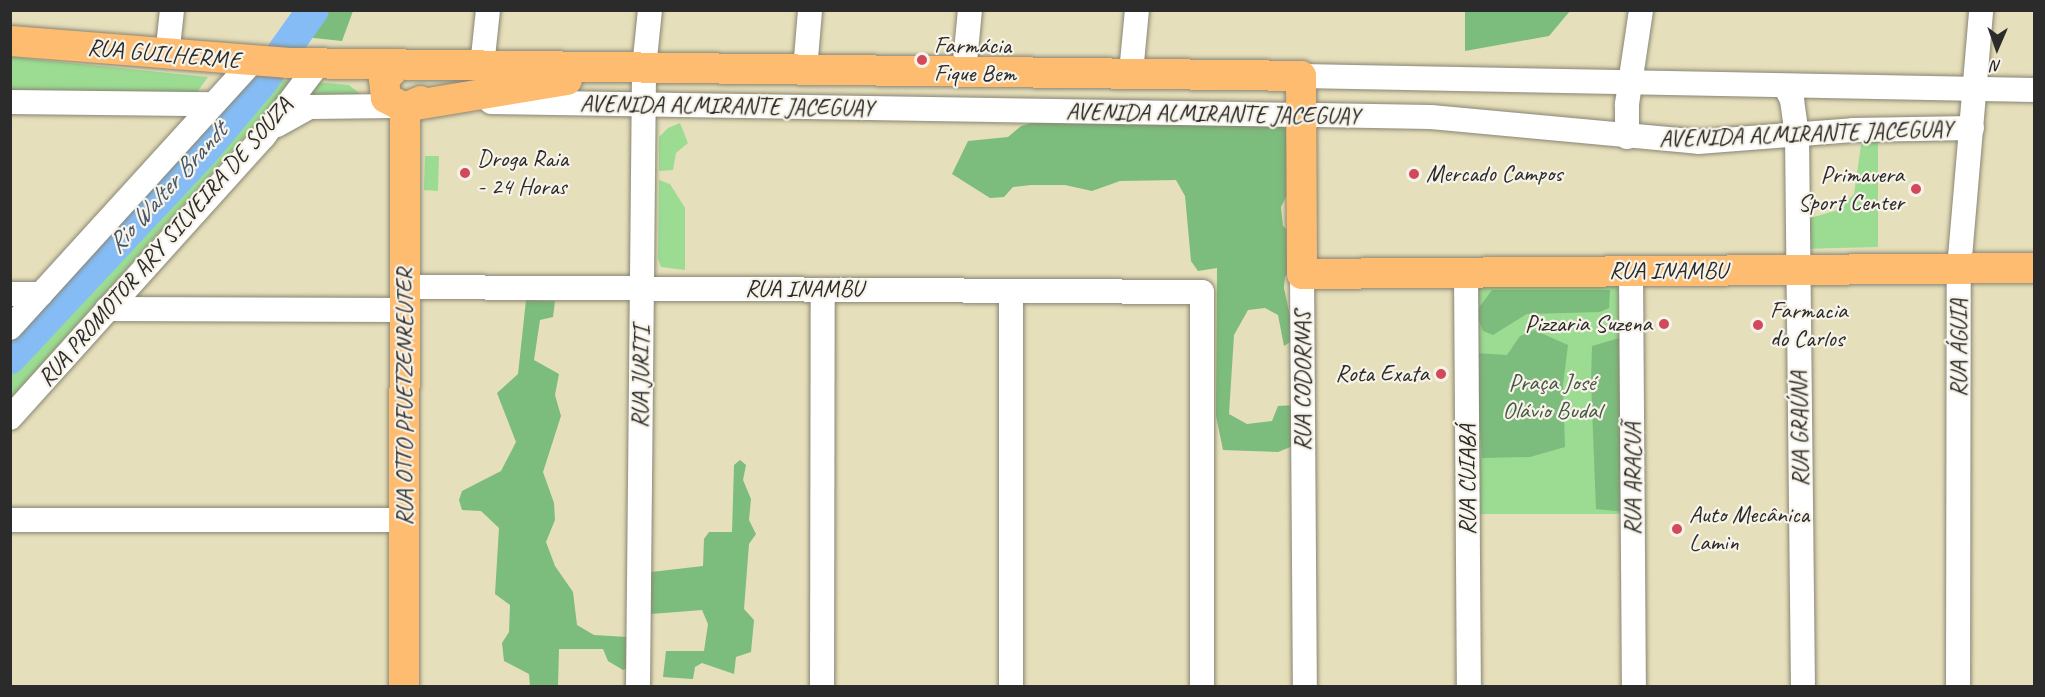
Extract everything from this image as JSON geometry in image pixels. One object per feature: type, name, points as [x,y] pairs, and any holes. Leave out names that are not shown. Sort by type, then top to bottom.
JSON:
[{"type":"main road","name":"RUA GUILHERME","points":[[10,41],[166,56],[318,64],[404,65]]},
{"type":"main road","name":"RUA GUILHERME","points":[[318,64],[400,104]]},
{"type":"main road","name":"AVENIDA ALMIRANTE JACEGUAY","points":[[404,65],[1301,76]]},
{"type":"main road","points":[[404,65],[426,80],[425,94],[400,104],[384,79],[404,65]]},
{"type":"main road","name":"AVENIDA ALMIRANTE JACEGUAY","points":[[400,104],[453,101],[644,68]]},
{"type":"main road","name":"RUA CODORNAS","points":[[1301,76],[1302,274]]},
{"type":"main road","name":"RUA OTTO PFUETZENREUTER","points":[[400,104],[405,298],[404,687]]},
{"type":"main road","name":"RUA INAMBU","points":[[1302,274],[2034,268]]},
{"type":"street","points":[[166,56],[172,10]]},
{"type":"street","points":[[482,66],[488,10]]},
{"type":"street","name":"RUA JURITI","points":[[638,687],[644,68],[650,10]]},
{"type":"street","points":[[805,70],[810,10]]},
{"type":"street","points":[[964,72],[970,10]]},
{"type":"street","points":[[1131,73],[1137,10]]},
{"type":"street","points":[[1627,137],[1631,82],[1641,10]]},
{"type":"street","name":"RUA ÁGUIA","points":[[1958,687],[1959,269],[1981,10]]},
{"type":"street","points":[[10,328],[213,104],[267,62]]},
{"type":"street","name":"RUA PROMOTOR ARY SILVEIRA DE SOUZA","points":[[10,418],[264,136],[318,64]]},
{"type":"street","name":"AVENIDA ALMIRANTE JACEGUAY","points":[[1301,76],[2034,90]]},
{"type":"street","name":"RUA GRAÚNA","points":[[1785,86],[1792,100],[1797,135],[1803,687]]},
{"type":"street","name":"AVENIDA ALMIRANTE JACEGUAY","points":[[453,101],[1458,118],[1627,137],[1698,142],[1870,129],[1972,128]]},
{"type":"street","points":[[10,102],[213,104]]},
{"type":"street","name":"AVENIDA ALMIRANTE JACEGUAY","points":[[264,136],[289,116],[309,107],[400,104]]},
{"type":"street","name":"RUA ARACUÃ","points":[[1631,271],[1634,687]]},
{"type":"street","name":"RUA CUIABÁ","points":[[1466,273],[1469,687]]},
{"type":"street","name":"RUA CODORNAS","points":[[1302,274],[1305,687]]},
{"type":"street","name":"RUA INAMBU","points":[[107,309],[642,288],[1202,292],[1202,687]]},
{"type":"street","points":[[822,687],[823,290]]},
{"type":"street","points":[[1011,291],[1011,687]]},
{"type":"street","points":[[10,294],[41,294]]},
{"type":"street","points":[[10,520],[405,520]]},
{"type":"green space","points":[[1465,10],[1570,11],[1549,36],[1465,51]]},
{"type":"green space","points":[[353,11],[342,41],[295,36],[312,12]]},
{"type":"green space","points":[[11,57],[208,77],[192,99],[11,95]]},
{"type":"green space","points":[[247,76],[293,82],[11,398],[11,345]]},
{"type":"green space","points":[[316,82],[349,85],[364,97],[308,94]]},
{"type":"green space","points":[[1039,121],[1276,122],[1289,131],[1295,179],[1281,207],[1283,226],[1293,235],[1300,252],[1285,277],[1284,288],[1295,339],[1284,346],[1278,315],[1265,308],[1248,310],[1234,335],[1229,414],[1247,424],[1272,421],[1278,406],[1295,405],[1293,446],[1278,452],[1223,450],[1216,416],[1217,268],[1198,271],[1191,261],[1185,196],[1176,180],[1120,181],[1092,191],[1065,185],[1031,185],[1013,187],[1004,197],[990,198],[952,174],[968,141],[1008,137],[1021,126]]},
{"type":"green space","points":[[680,123],[688,143],[676,153],[673,170],[659,171],[659,137],[668,128]]},
{"type":"green space","points":[[1878,136],[1878,247],[1800,249],[1800,221],[1838,210],[1854,194],[1861,145]]},
{"type":"green space","points":[[425,156],[439,156],[438,191],[424,190]]},
{"type":"green space","points":[[659,180],[670,184],[685,208],[685,270],[661,267],[658,259]]},
{"type":"green space","name":"Praça José Olávio Budal","points":[[1629,279],[1630,514],[1476,514],[1475,280]]},
{"type":"green space","points":[[1492,290],[1610,290],[1609,308],[1600,312],[1527,314],[1493,335],[1483,331],[1478,319],[1478,309]]},
{"type":"green space","points":[[526,300],[555,301],[553,317],[540,320],[534,360],[559,374],[555,395],[561,416],[543,472],[554,503],[555,520],[546,542],[555,566],[573,592],[577,625],[594,635],[627,637],[635,665],[623,670],[608,661],[603,649],[559,649],[558,686],[530,686],[529,674],[504,661],[502,643],[509,632],[510,605],[495,594],[499,528],[481,511],[462,510],[459,500],[462,491],[501,471],[516,442],[497,393],[518,374]]},
{"type":"green space","points":[[1534,330],[1568,345],[1563,385],[1565,447],[1530,457],[1482,458],[1475,353],[1507,355],[1520,336]]},
{"type":"green space","points":[[1623,337],[1625,512],[1596,509],[1591,381],[1592,346]]},
{"type":"green space","points":[[740,460],[746,465],[743,480],[751,499],[749,520],[756,534],[749,544],[744,609],[754,620],[751,652],[736,657],[734,674],[702,663],[695,667],[693,679],[663,677],[666,651],[704,651],[708,624],[702,610],[651,614],[651,572],[703,566],[704,539],[709,532],[732,532],[734,465]]},
{"type":"waterway","name":"Rio Walter Brandt","points":[[10,358],[202,153],[263,80],[313,10]]},
{"type":"place","name":"Farmácia Fique Bem","points":[[922,60]]},
{"type":"place","name":"Droga Raia - 24 Horas","points":[[465,173]]},
{"type":"place","name":"Mercado Campos","points":[[1414,174]]},
{"type":"place","name":"Primavera Sport Center","points":[[1916,189]]},
{"type":"place","name":"Pizzaria Suzena","points":[[1664,324]]},
{"type":"place","name":"Farmacia do Carlos","points":[[1758,325]]},
{"type":"place","name":"Rota Exata","points":[[1441,374]]},
{"type":"place","name":"Auto Mecânica Lamin","points":[[1677,529]]}]
